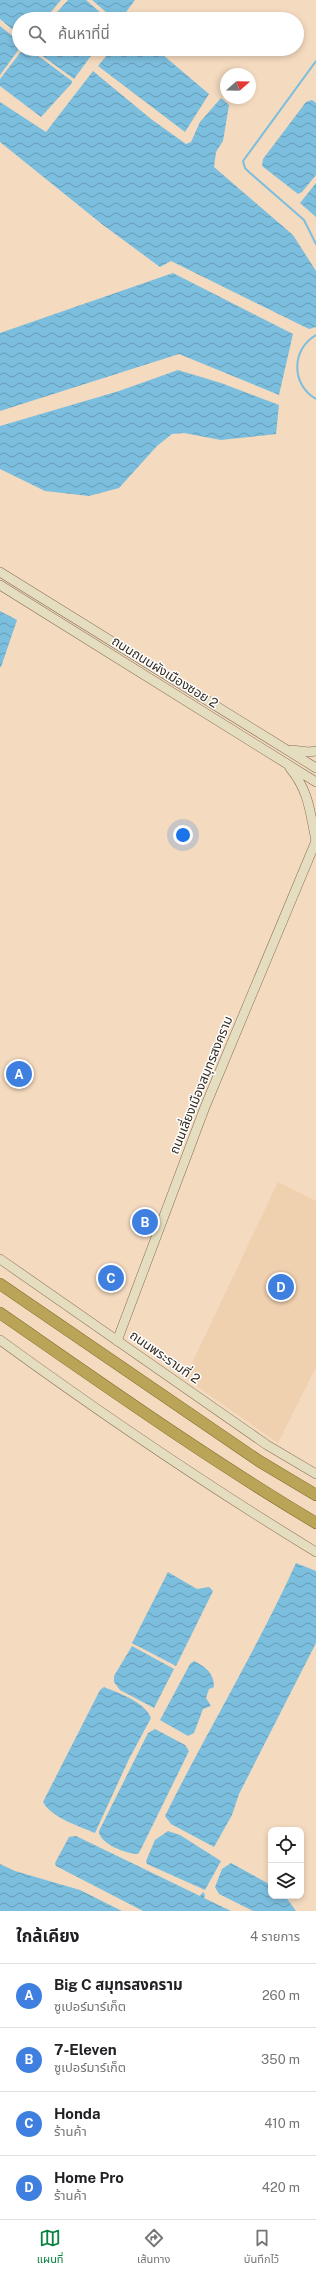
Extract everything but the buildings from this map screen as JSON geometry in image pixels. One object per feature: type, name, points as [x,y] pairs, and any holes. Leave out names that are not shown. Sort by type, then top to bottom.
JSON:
[{"type":"highway","points":[[0,1284],[246,1452],[316,1495]]},
{"type":"highway","points":[[0,1313],[128,1402],[246,1481],[316,1522]]},
{"type":"main road","name":"ถนนถนนผังเมืองซอย 2","points":[[0,572],[316,768]]},
{"type":"main road","name":"ถนนถนนผังเมืองซอย 2","points":[[0,586],[316,782]]},
{"type":"main road","points":[[260,747],[266,736]]},
{"type":"main road","points":[[288,750],[309,752],[316,751]]},
{"type":"main road","points":[[285,762],[304,788],[316,841]]},
{"type":"main road","name":"ถนนเลี่ยงเมืองสมุทรสงคราม","points":[[117,1341],[205,1107],[316,841]]},
{"type":"main road","name":"ถนนพระรามที่ 2","points":[[0,1259],[267,1445],[316,1474]]},
{"type":"main road","points":[[0,1340],[90,1406],[251,1512],[316,1552]]},
{"type":"shaded area","points":[[278,1182],[316,1201],[316,1367],[278,1443],[185,1378]]},
{"type":"water","points":[[0,0],[61,0],[51,12],[12,12],[12,29],[0,19]]},
{"type":"water","points":[[68,0],[86,0],[100,12],[57,12]]},
{"type":"water","points":[[92,0],[135,0],[126,12],[106,12]]},
{"type":"water","points":[[0,26],[12,35],[12,56],[14,56],[0,75]]},
{"type":"water","points":[[18,56],[38,56],[72,81],[72,83],[41,117],[0,86],[0,79]]},
{"type":"water","points":[[43,56],[91,56],[74,79]]},
{"type":"water","points":[[106,56],[164,56],[209,94],[185,132],[98,66]]},
{"type":"water","points":[[93,71],[151,119],[186,144],[191,142],[200,122],[220,99],[220,104],[228,104],[229,105],[223,141],[216,152],[214,167],[293,235],[316,271],[316,327],[309,329],[171,261],[160,267],[103,225],[0,142],[0,102],[46,132]]},
{"type":"water","points":[[312,100],[316,103],[316,175],[302,192],[298,194],[262,166],[263,159],[306,102]]},
{"type":"water","points":[[316,183],[316,217],[300,203]]},
{"type":"water","points":[[173,273],[293,334],[279,395],[179,354],[0,411],[0,333]]},
{"type":"water","points":[[178,370],[221,383],[279,405],[276,434],[221,440],[184,433],[172,434],[157,446],[119,488],[89,496],[45,491],[0,469],[0,426],[119,391]]},
{"type":"water","points":[[0,611],[17,620],[1,667],[0,667]]},
{"type":"water","points":[[296,1563],[316,1571],[316,1643],[239,1794],[232,1815],[214,1847],[171,1824],[165,1816],[265,1627]]},
{"type":"water","points":[[168,1572],[197,1589],[209,1587],[213,1591],[176,1666],[132,1643]]},
{"type":"water","points":[[132,1646],[174,1669],[154,1708],[120,1690],[114,1682],[114,1676]]},
{"type":"water","points":[[194,1661],[211,1674],[214,1687],[209,1689],[206,1698],[211,1706],[203,1709],[194,1733],[188,1736],[160,1720],[190,1664]]},
{"type":"water","points":[[104,1687],[131,1699],[143,1707],[151,1718],[129,1759],[95,1833],[59,1817],[47,1808],[43,1802],[100,1690]]},
{"type":"water","points":[[155,1729],[185,1745],[189,1751],[141,1849],[138,1854],[133,1854],[108,1844],[100,1836],[99,1831],[148,1733]]},
{"type":"water","points":[[168,1831],[180,1835],[221,1861],[205,1890],[147,1864],[146,1861],[155,1840]]},
{"type":"water","points":[[76,1836],[200,1896],[203,1892],[205,1895],[204,1898],[231,1911],[143,1911],[56,1866],[55,1863],[69,1837]]},
{"type":"water","points":[[231,1863],[268,1883],[268,1899],[287,1899],[296,1911],[253,1911],[219,1894],[215,1887],[222,1869]]},
{"type":"water","points":[[0,1864],[15,1871],[80,1890],[122,1911],[0,1911]]},
{"type":"waterway","points":[[316,61],[243,161],[245,168],[249,172],[304,220],[316,244]]},
{"type":"waterway","points":[[316,335],[308,341],[302,349],[298,358],[297,367],[298,376],[302,385],[308,393],[316,399]]},
{"type":"place","name":"Big C สมุทรสงคราม","points":[[19,1074]]},
{"type":"place","name":"7-Eleven","points":[[145,1222]]},
{"type":"place","name":"Honda","points":[[111,1278]]},
{"type":"place","name":"Home Pro","points":[[281,1287]]}]
